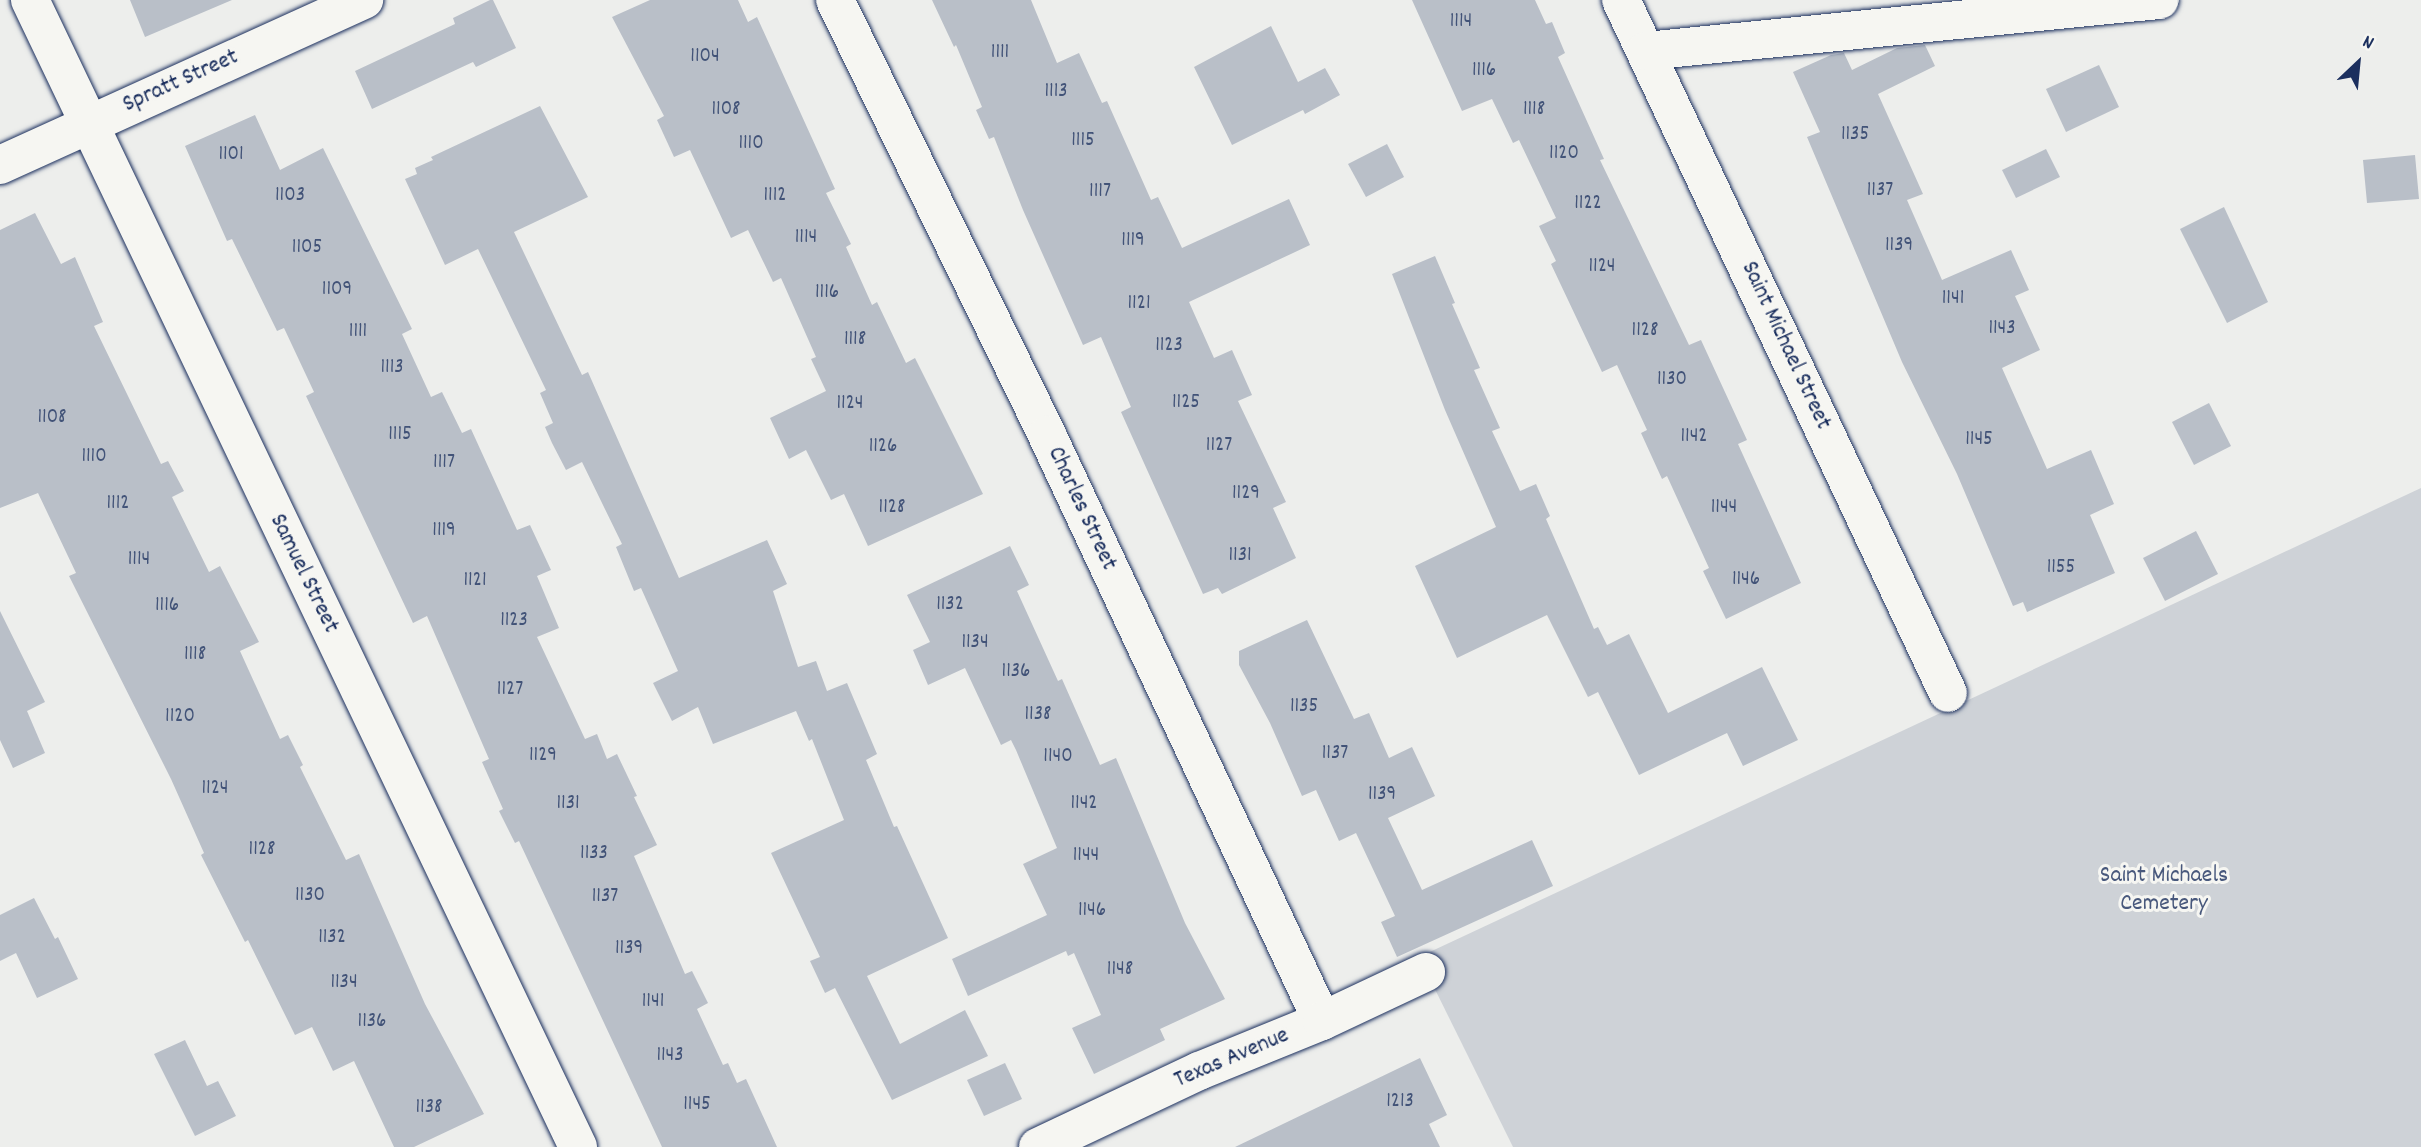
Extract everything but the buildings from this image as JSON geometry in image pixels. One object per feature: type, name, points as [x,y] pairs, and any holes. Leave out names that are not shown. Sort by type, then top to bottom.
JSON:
[{"type":"street","name":"Samuel Street","points":[[30,0],[578,1147]]},
{"type":"street","name":"Spratt Street","points":[[0,165],[364,0]]},
{"type":"street","name":"Charles Street","points":[[835,0],[1047,435],[1322,1021]]},
{"type":"street","name":"Saint Michael Street","points":[[1621,0],[1948,693]]},
{"type":"street","points":[[1646,51],[2159,0]]},
{"type":"street","name":"Texas Avenue","points":[[1038,1147],[1199,1071],[1322,1021],[1426,972]]},
{"type":"green space","name":"Saint Michaels Cemetery","points":[[2421,488],[2421,1147],[1513,1147],[1419,957]]}]
